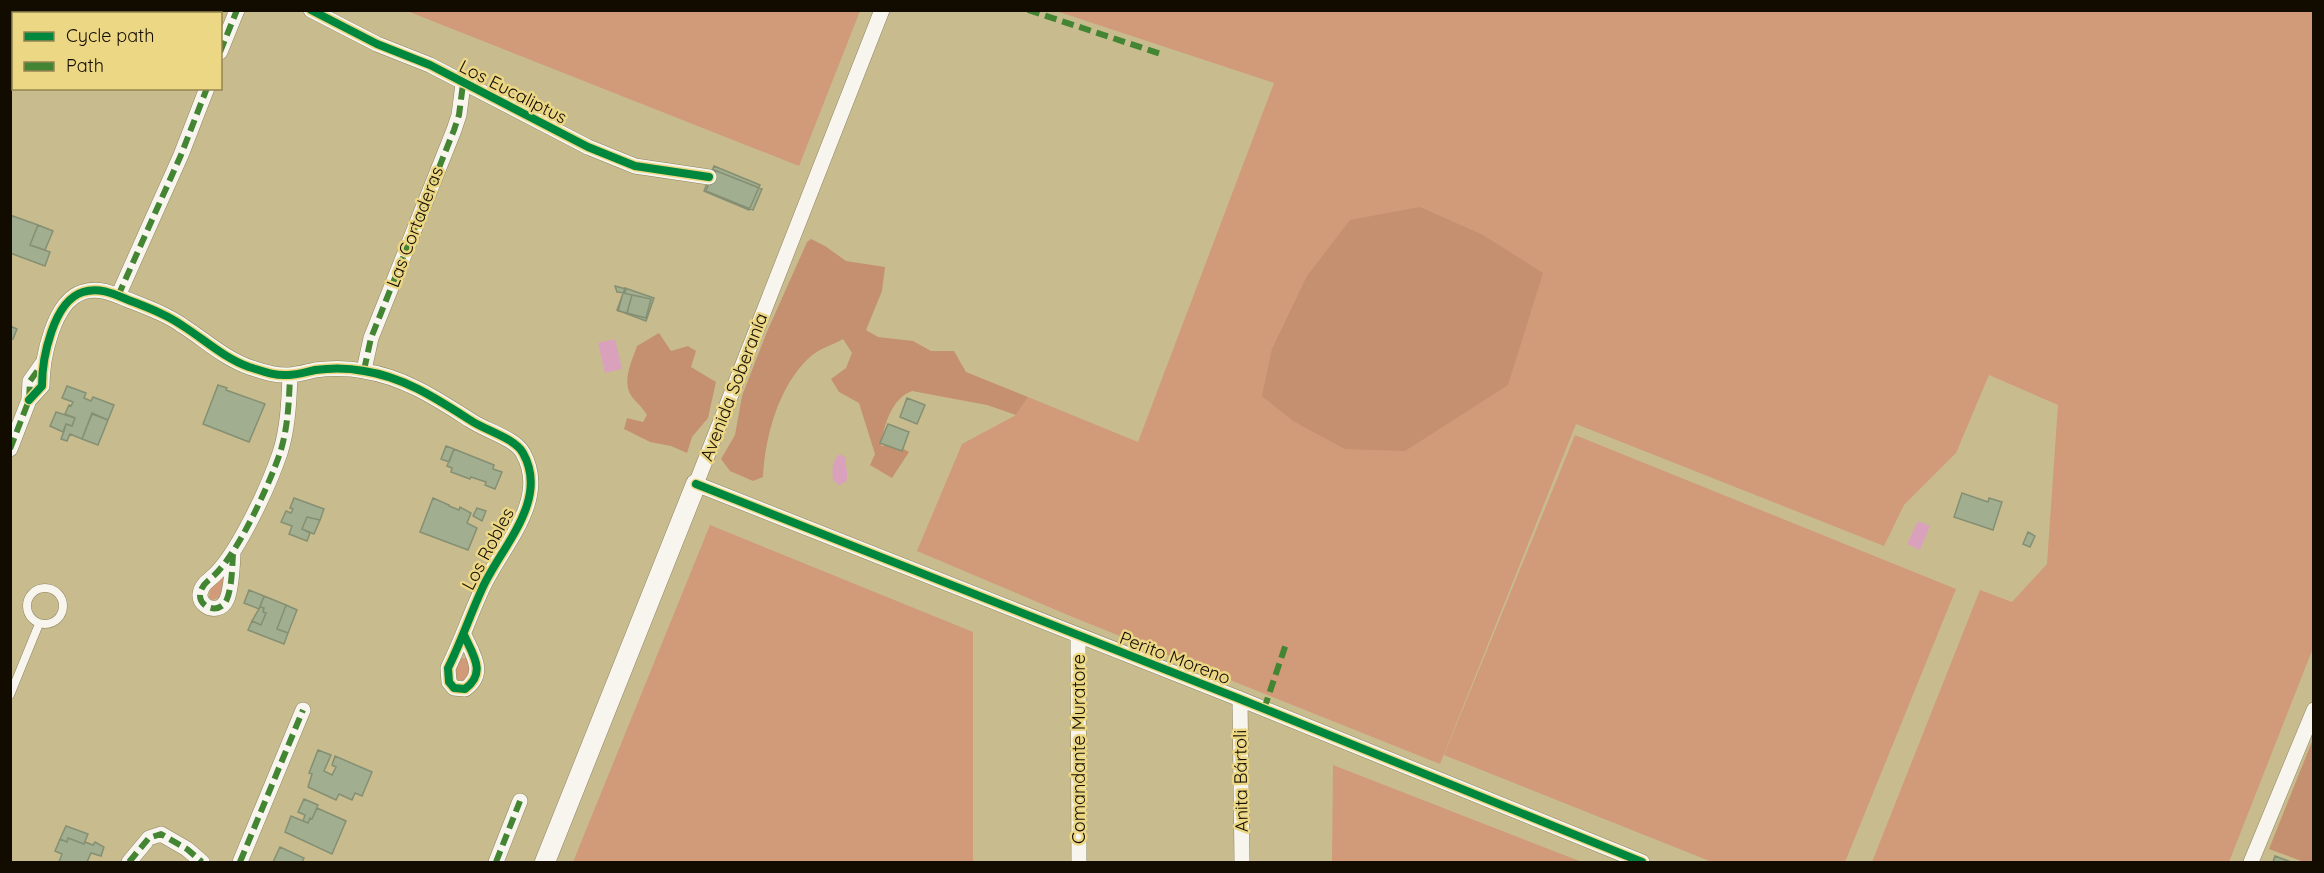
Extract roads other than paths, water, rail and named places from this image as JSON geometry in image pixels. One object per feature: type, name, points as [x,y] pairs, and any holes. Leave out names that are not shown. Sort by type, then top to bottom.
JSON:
[{"type":"street","points":[[222,47],[237,10]]},
{"type":"street","name":"Los Eucaliptus","points":[[311,10],[377,44],[429,65],[588,147],[635,166],[709,177]]},
{"type":"street","name":"Avenida Soberanía","points":[[545,862],[882,10]]},
{"type":"street","name":"Las Cortaderas","points":[[364,370],[376,327],[454,130],[463,84]]},
{"type":"street","points":[[118,296],[181,155],[206,90]]},
{"type":"street","points":[[10,449],[29,400],[30,381],[42,364],[60,310],[69,299],[81,292],[97,289],[165,315],[223,354],[244,365],[271,374],[290,376],[315,370],[364,370]]},
{"type":"street","name":"Los Robles","points":[[364,370],[401,380],[434,397],[477,425],[516,444],[523,451],[530,467],[531,485],[526,509],[515,533],[483,587],[464,635]]},
{"type":"street","points":[[233,554],[280,452],[288,409],[290,376]]},
{"type":"street","name":"Perito Moreno","points":[[696,484],[1240,699],[1642,862]]},
{"type":"street","name":"Comandante Muratore","points":[[1078,636],[1079,862]]},
{"type":"street","name":"Anita Bártoli","points":[[1240,699],[1242,862]]},
{"type":"street","points":[[240,862],[303,710]]},
{"type":"street","points":[[2251,862],[2313,710]]},
{"type":"street","points":[[496,862],[520,801]]},
{"type":"street","points":[[133,858],[149,838],[160,834],[187,849],[202,862]]},
{"type":"lane","points":[[46,589],[57,594],[62,610],[56,620],[39,624],[30,617],[28,600],[35,591],[46,589]]},
{"type":"lane","points":[[10,695],[39,624]]}]
